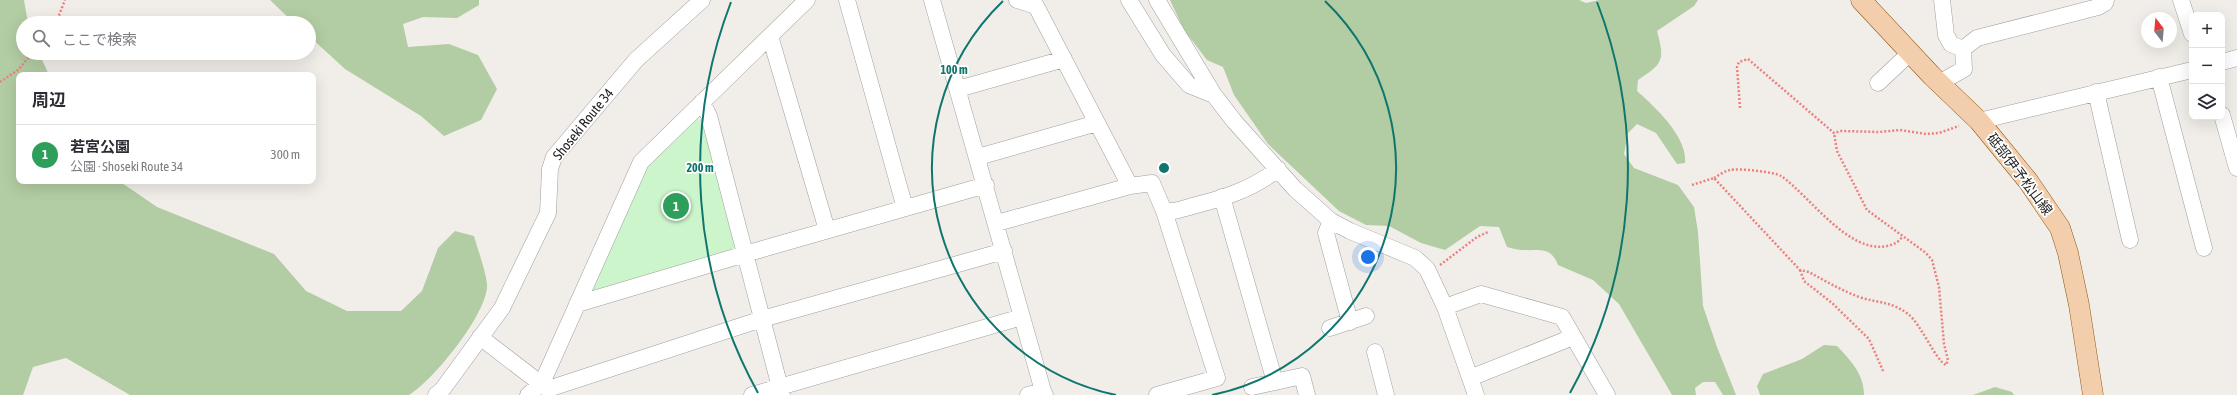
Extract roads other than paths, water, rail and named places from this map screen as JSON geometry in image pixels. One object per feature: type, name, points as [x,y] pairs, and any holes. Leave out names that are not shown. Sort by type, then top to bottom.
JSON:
[{"type":"main road","name":"砥部伊予松山線","points":[[1861,0],[1939,83],[1978,119],[2028,180],[2060,228],[2068,253],[2079,305],[2094,395]]},
{"type":"street","name":"Shoseki Route 34","points":[[436,395],[442,390],[502,308],[548,213],[550,169],[554,157],[636,60],[702,0]]},
{"type":"street","points":[[548,389],[578,304],[641,162],[807,0]]},
{"type":"street","points":[[847,0],[905,208]]},
{"type":"street","points":[[932,0],[997,224],[1022,317],[1038,394]]},
{"type":"street","points":[[1017,0],[1036,6],[1130,186]]},
{"type":"street","points":[[1129,0],[1163,55],[1189,85],[1214,95]]},
{"type":"street","points":[[1157,0],[1214,95],[1234,122],[1295,189],[1331,221],[1350,231],[1415,258],[1428,270],[1445,307],[1476,395]]},
{"type":"street","points":[[1942,0],[1946,35],[1951,44],[1963,49]]},
{"type":"street","points":[[1963,49],[1978,38],[2098,7],[2105,3],[2106,0]]},
{"type":"street","points":[[2181,0],[2189,25]]},
{"type":"street","points":[[770,36],[827,230]]},
{"type":"street","points":[[1939,83],[1964,69],[1963,49]]},
{"type":"street","points":[[1878,83],[1910,53]]},
{"type":"street","points":[[2225,61],[2237,58]]},
{"type":"street","points":[[958,89],[1064,59]]},
{"type":"street","points":[[1978,119],[2189,71]]},
{"type":"street","points":[[2159,77],[2204,248]]},
{"type":"street","points":[[2096,92],[2130,240]]},
{"type":"street","points":[[702,102],[709,116],[781,390]]},
{"type":"street","points":[[2223,120],[2237,168]]},
{"type":"street","points":[[978,157],[1097,122]]},
{"type":"street","points":[[1164,211],[1174,211],[1222,197],[1260,183],[1278,169]]},
{"type":"street","points":[[997,224],[1130,186],[1152,183],[1164,211],[1217,378],[1157,395]]},
{"type":"street","points":[[578,304],[827,230],[986,185]]},
{"type":"street","points":[[1222,197],[1266,387],[1302,376],[1307,395]]},
{"type":"street","points":[[1331,221],[1326,233],[1350,322]]},
{"type":"street","points":[[528,395],[762,319],[1004,251]]},
{"type":"street","points":[[1445,307],[1482,294],[1562,317],[1607,395]]},
{"type":"street","points":[[1330,328],[1366,316]]},
{"type":"street","points":[[752,395],[781,390],[1022,317]]},
{"type":"street","points":[[480,337],[548,389]]},
{"type":"street","points":[[1470,378],[1573,337]]},
{"type":"street","points":[[1375,352],[1386,395]]},
{"type":"place","name":"若宮公園","points":[[676,206]]}]
